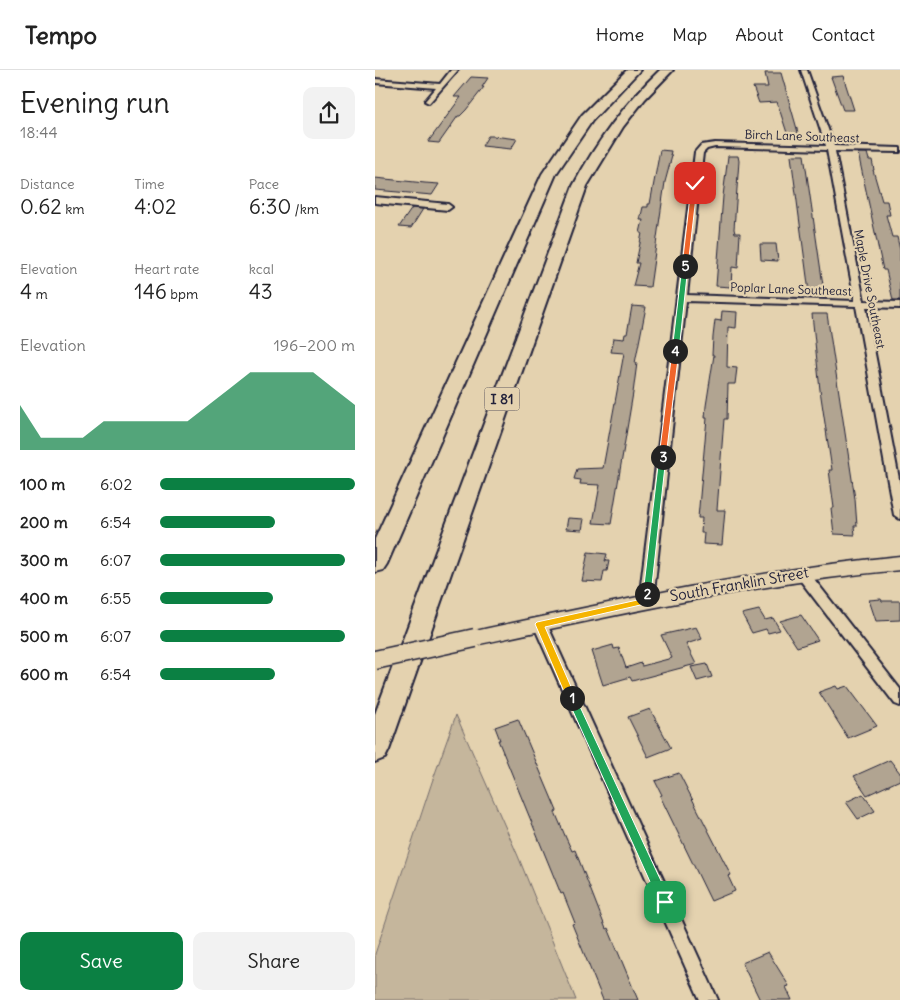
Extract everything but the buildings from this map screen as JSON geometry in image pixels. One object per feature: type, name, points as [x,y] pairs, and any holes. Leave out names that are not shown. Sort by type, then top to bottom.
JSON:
[{"type":"highway","points":[[375,564],[549,174],[565,146],[583,122],[601,101],[634,70]]},
{"type":"highway","name":"I 81","points":[[375,750],[580,186],[592,162],[619,121],[633,103],[667,70]]},
{"type":"main road","name":"South Franklin Street","points":[[375,660],[646,601],[802,573],[900,563]]},
{"type":"street","points":[[431,87],[445,70]]},
{"type":"street","points":[[429,101],[455,70]]},
{"type":"street","name":"Maple Drive Southeast","points":[[804,70],[831,149],[900,515]]},
{"type":"street","points":[[375,81],[441,88]]},
{"type":"street","points":[[375,86],[431,87]]},
{"type":"street","name":"Birch Lane Southeast","points":[[681,298],[699,152],[704,147],[715,145],[900,150]]},
{"type":"street","points":[[375,200],[449,207]]},
{"type":"street","points":[[646,601],[681,298]]},
{"type":"street","name":"Poplar Lane Southeast","points":[[681,298],[900,305]]},
{"type":"street","points":[[802,573],[900,700]]},
{"type":"street","points":[[540,624],[709,1000]]},
{"type":"shaded area","points":[[456,715],[518,856],[576,1000],[375,1000],[375,954]]},
{"type":"route","points":[[665,902],[577,710],[540,624],[646,601],[695,183]]}]
